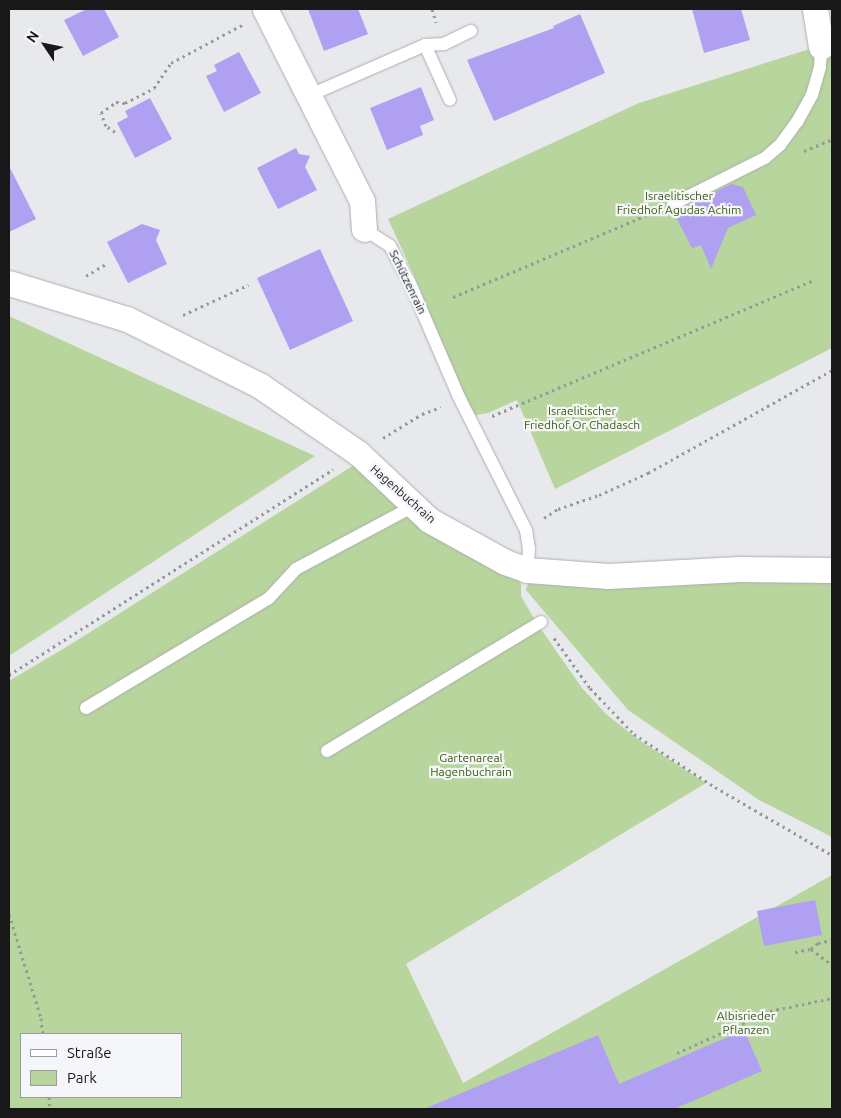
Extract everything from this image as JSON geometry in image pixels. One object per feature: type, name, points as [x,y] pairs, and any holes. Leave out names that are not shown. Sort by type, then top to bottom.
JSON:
[{"type":"street","name":"Schützenrain","points":[[265,9],[362,202],[364,229]]},
{"type":"street","points":[[815,9],[821,47]]},
{"type":"street","name":"Hagenbuchrain","points":[[9,283],[126,319],[259,385],[358,454],[430,520],[505,562],[526,570],[608,576],[739,569],[832,570]]},
{"type":"lane","points":[[310,96],[425,45],[444,44],[471,31]]},
{"type":"lane","points":[[425,45],[450,100]]},
{"type":"lane","points":[[673,204],[765,158],[780,145],[797,122],[812,95],[820,67],[821,47]]},
{"type":"lane","name":"Schützenrain","points":[[364,229],[390,246],[409,281],[459,397],[526,530],[529,549],[526,570]]},
{"type":"lane","points":[[86,708],[269,598],[296,570],[414,506]]},
{"type":"lane","points":[[328,751],[542,622]]},
{"type":"path","points":[[115,132],[106,126],[101,113],[116,102],[125,103],[154,88],[171,63],[245,23]]},
{"type":"path","points":[[453,297],[673,204]]},
{"type":"path","points":[[473,424],[814,280]]},
{"type":"path","points":[[151,330],[248,285]]},
{"type":"path","points":[[526,530],[558,509],[648,473],[832,370]]},
{"type":"path","points":[[9,675],[422,414],[440,408]]},
{"type":"path","points":[[590,688],[634,734],[715,787],[832,855]]},
{"type":"path","points":[[9,914],[41,1018],[42,1033]]},
{"type":"path","points":[[795,952],[810,949],[818,943],[832,940]]},
{"type":"path","points":[[810,949],[832,965]]},
{"type":"path","points":[[677,1053],[770,1011],[832,998]]},
{"type":"green space","name":"Israelitischer Friedhof Agudas Achim","points":[[832,46],[832,348],[555,489],[517,400],[488,413],[472,416],[414,275],[388,219],[639,103],[813,48]]},
{"type":"green space","points":[[9,316],[315,456],[9,656]]},
{"type":"green space","points":[[354,465],[516,578],[521,584],[521,596],[536,622],[582,688],[606,714],[639,740],[706,783],[406,964],[463,1083],[832,875],[832,1109],[9,1109],[9,681],[68,646]]},
{"type":"green space","points":[[751,577],[832,579],[832,837],[759,800],[628,710],[526,590],[529,581]]},
{"type":"building","points":[[87,9],[104,9],[119,37],[83,56],[64,20]]},
{"type":"building","points":[[308,9],[358,9],[368,34],[324,51]]},
{"type":"building","points":[[692,9],[741,9],[750,40],[704,53]]},
{"type":"building","points":[[580,14],[605,73],[494,121],[467,60],[554,28],[553,26]]},
{"type":"building","points":[[239,52],[261,93],[224,112],[206,76],[217,71],[214,65]]},
{"type":"building","points":[[421,87],[434,120],[420,126],[423,135],[387,150],[370,108]]},
{"type":"building","points":[[150,98],[172,139],[135,158],[117,123],[128,117],[125,111]]},
{"type":"building","points":[[296,148],[299,154],[310,156],[305,167],[317,190],[278,209],[257,168]]},
{"type":"building","points":[[9,166],[36,219],[9,232]]},
{"type":"building","points":[[731,184],[743,187],[756,215],[728,228],[711,269],[701,245],[692,248],[674,213]]},
{"type":"building","points":[[142,224],[160,230],[156,240],[167,264],[128,283],[107,242]]},
{"type":"building","points":[[320,249],[353,321],[290,350],[257,278]]},
{"type":"building","points":[[815,900],[822,935],[764,946],[757,911]]},
{"type":"building","points":[[744,1030],[762,1071],[674,1109],[424,1109],[598,1035],[619,1084]]},
{"type":"park label","name":"Israelitischer Friedhof Or Chadasch","points":[[582,418]]},
{"type":"park label","name":"Gartenareal Hagenbuchrain","points":[[471,765]]},
{"type":"park label","name":"Albisrieder Pflanzen","points":[[746,1023]]}]
